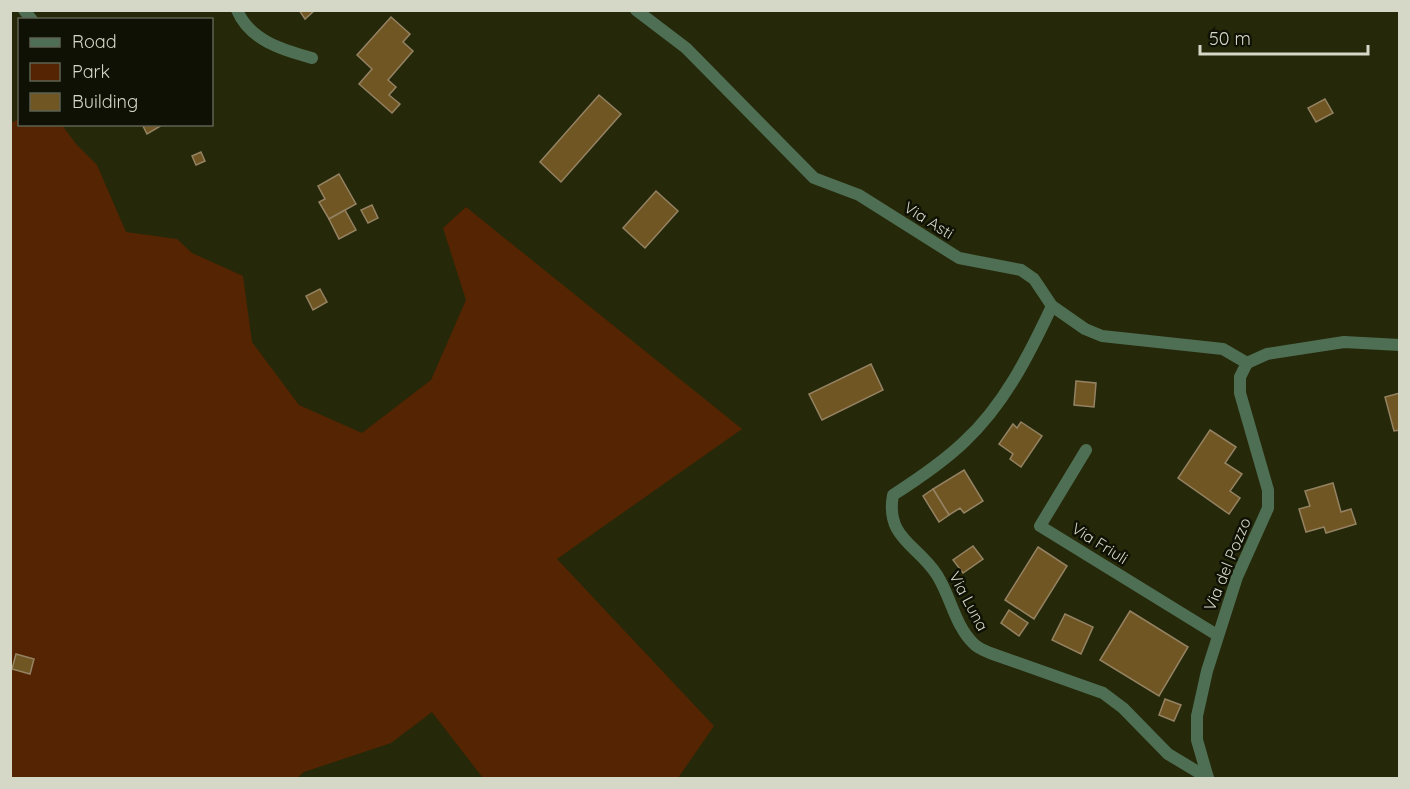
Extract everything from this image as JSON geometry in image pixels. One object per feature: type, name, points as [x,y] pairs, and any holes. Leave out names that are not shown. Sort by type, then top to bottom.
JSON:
[{"type":"street","points":[[237,10],[240,18],[254,35],[281,49],[312,58]]},
{"type":"street","name":"Via Asti","points":[[636,10],[686,48],[814,178],[859,195],[959,258],[1021,270],[1034,279],[1052,306],[1086,329],[1102,336],[1223,349],[1247,363]]},
{"type":"street","name":"Via Luna","points":[[1052,306],[1026,360],[999,403],[964,442],[918,479],[893,495],[891,508],[894,524],[906,542],[937,574],[964,632],[975,645],[990,653],[1103,693],[1123,708],[1168,754],[1208,778]]},
{"type":"street","points":[[1247,363],[1267,354],[1344,342],[1400,345]]},
{"type":"street","name":"Via del Pozzo","points":[[1208,778],[1197,740],[1197,716],[1206,671],[1237,577],[1268,508],[1269,490],[1240,393],[1240,377],[1247,363]]},
{"type":"street","name":"Via Friuli","points":[[1086,450],[1040,526],[1217,635]]},
{"type":"green space","points":[[18,119],[18,126],[63,126],[76,144],[97,165],[126,232],[177,239],[192,253],[243,276],[252,342],[299,405],[362,433],[431,380],[466,300],[443,228],[466,207],[742,429],[557,559],[714,726],[678,778],[483,778],[432,712],[391,743],[304,772],[297,778],[11,778],[10,123]]},
{"type":"building","points":[[299,10],[315,10],[305,19]]},
{"type":"building","points":[[391,17],[410,34],[403,42],[413,51],[388,80],[396,87],[389,95],[400,104],[392,113],[359,84],[372,69],[357,55]]},
{"type":"building","points":[[599,95],[621,114],[561,182],[540,162]]},
{"type":"building","points":[[1325,99],[1333,113],[1316,122],[1308,108]]},
{"type":"building","points":[[143,126],[161,126],[147,134]]},
{"type":"building","points":[[201,152],[205,161],[196,165],[192,156]]},
{"type":"building","points":[[339,174],[356,204],[329,219],[319,202],[325,199],[318,186]]},
{"type":"building","points":[[656,191],[678,211],[645,248],[623,228]]},
{"type":"building","points":[[372,205],[378,218],[368,223],[361,210]]},
{"type":"building","points":[[345,210],[356,230],[339,239],[329,219]]},
{"type":"building","points":[[320,289],[327,302],[313,310],[306,296]]},
{"type":"building","points":[[871,364],[883,390],[822,420],[809,394]]},
{"type":"building","points":[[1076,381],[1096,383],[1094,407],[1074,405]]},
{"type":"building","points":[[1400,393],[1400,430],[1394,431],[1385,397]]},
{"type":"building","points":[[1021,422],[1042,436],[1021,467],[1010,459],[1013,454],[999,444],[1013,424],[1017,428]]},
{"type":"building","points":[[1210,430],[1236,447],[1225,463],[1242,474],[1230,491],[1240,498],[1229,514],[1178,478]]},
{"type":"building","points":[[964,470],[983,501],[964,513],[960,508],[949,515],[933,489]]},
{"type":"building","points":[[1333,483],[1341,512],[1351,509],[1356,524],[1326,533],[1324,527],[1306,532],[1299,509],[1310,506],[1305,491]]},
{"type":"building","points":[[933,489],[949,515],[939,522],[923,496]]},
{"type":"building","points":[[973,546],[983,559],[963,573],[953,560]]},
{"type":"building","points":[[1038,547],[1067,566],[1034,619],[1005,600]]},
{"type":"building","points":[[1009,610],[1028,623],[1019,636],[1001,623]]},
{"type":"building","points":[[1130,611],[1188,647],[1159,696],[1100,660]]},
{"type":"building","points":[[1065,614],[1093,627],[1081,654],[1052,640]]},
{"type":"building","points":[[16,654],[34,659],[30,674],[12,669]]},
{"type":"building","points":[[1165,699],[1181,705],[1174,721],[1159,715]]}]
